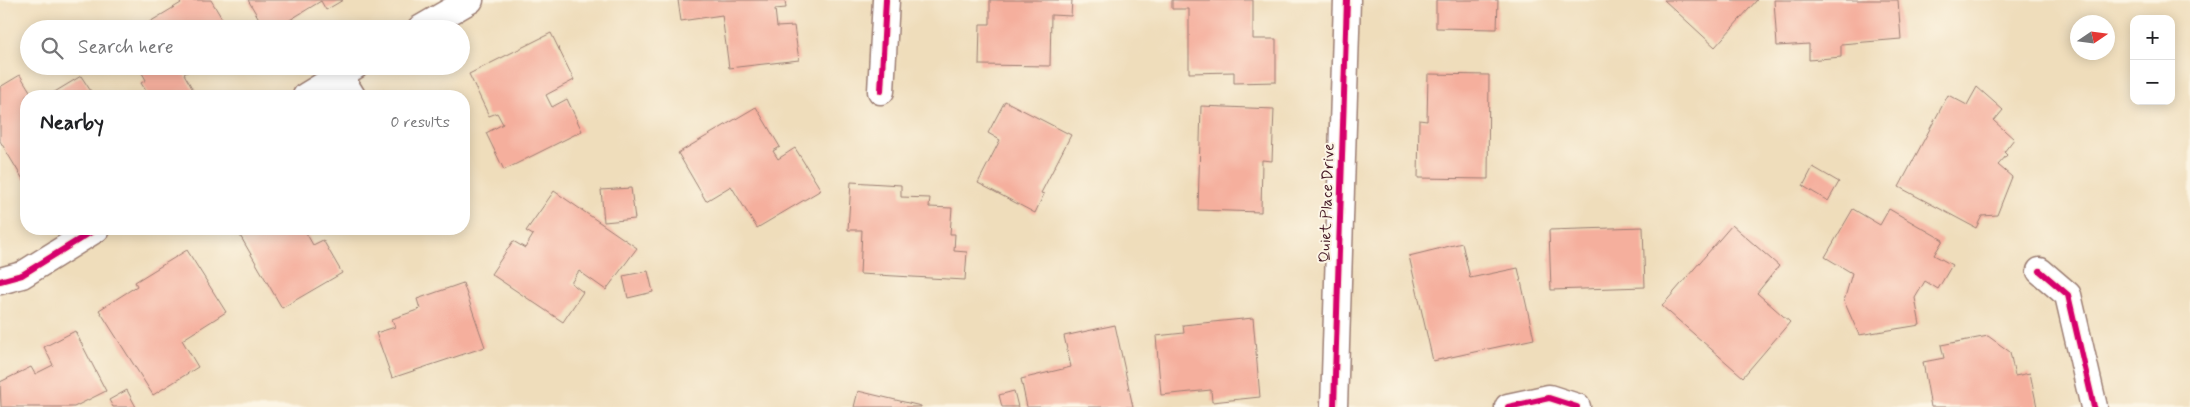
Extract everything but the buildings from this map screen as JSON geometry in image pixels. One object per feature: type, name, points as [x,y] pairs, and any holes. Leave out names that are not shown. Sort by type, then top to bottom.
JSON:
[{"type":"street","points":[[436,20],[470,0]]},
{"type":"street","points":[[881,91],[886,0]]},
{"type":"street","name":"Quiet Place Drive","points":[[1334,407],[1347,0]]},
{"type":"street","points":[[321,90],[349,79]]},
{"type":"street","points":[[0,281],[22,276],[87,235]]},
{"type":"street","points":[[2040,271],[2068,295],[2094,407]]},
{"type":"street","points":[[1508,407],[1548,398],[1577,407]]},
{"type":"cycle path","points":[[881,91],[886,0]]},
{"type":"cycle path","points":[[1334,407],[1347,0]]},
{"type":"cycle path","points":[[0,281],[22,275],[86,235]]},
{"type":"cycle path","points":[[2040,271],[2068,295],[2094,407]]},
{"type":"cycle path","points":[[1508,407],[1549,398],[1577,407]]}]
